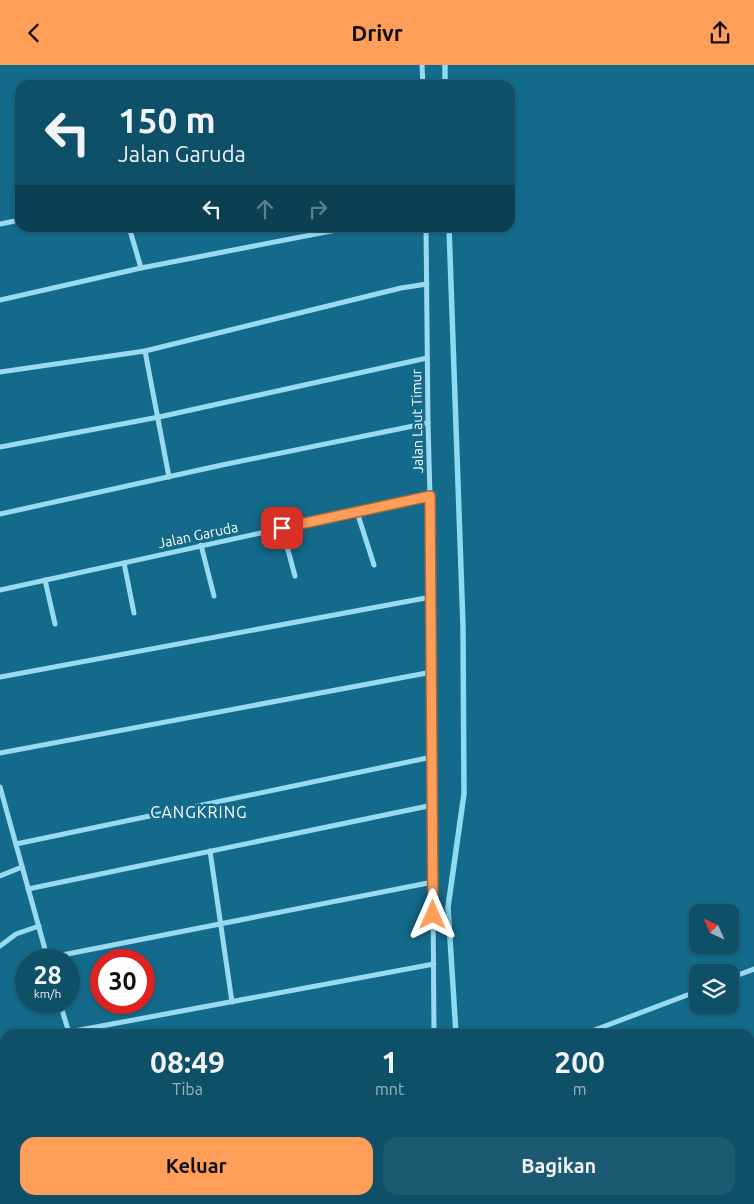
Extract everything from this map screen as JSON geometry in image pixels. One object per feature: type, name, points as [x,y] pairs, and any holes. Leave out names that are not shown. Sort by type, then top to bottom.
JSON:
[{"type":"street","points":[[422,65],[423,80]]},
{"type":"street","points":[[0,224],[15,221]]},
{"type":"street","points":[[130,232],[141,268]]},
{"type":"street","points":[[0,300],[141,268],[326,232]]},
{"type":"street","name":"Jalan Laut Timur","points":[[426,232],[432,672],[434,1029]]},
{"type":"street","points":[[0,372],[144,351],[427,284]]},
{"type":"street","points":[[144,351],[169,477]]},
{"type":"street","points":[[0,447],[158,417],[427,358]]},
{"type":"street","points":[[0,514],[428,423]]},
{"type":"street","name":"Jalan Garuda","points":[[0,590],[430,496]]},
{"type":"street","points":[[357,512],[374,565]]},
{"type":"street","points":[[282,528],[295,576]]},
{"type":"street","points":[[201,545],[214,596]]},
{"type":"street","points":[[124,563],[134,613]]},
{"type":"street","points":[[45,580],[55,624]]},
{"type":"street","points":[[0,677],[431,597]]},
{"type":"street","points":[[0,753],[432,672]]},
{"type":"street","points":[[16,844],[432,757]]},
{"type":"street","points":[[0,787],[45,949]]},
{"type":"street","points":[[28,889],[433,805]]},
{"type":"street","points":[[210,851],[232,1002]]},
{"type":"street","points":[[0,876],[22,867]]},
{"type":"street","points":[[80,953],[433,882]]},
{"type":"street","points":[[0,946],[16,934],[39,926]]},
{"type":"street","points":[[90,1029],[434,964]]},
{"type":"street","points":[[739,975],[754,969]]},
{"type":"street","points":[[597,1029],[689,994]]},
{"type":"street","points":[[63,1014],[68,1029]]},
{"type":"waterway","points":[[445,65],[445,80]]},
{"type":"waterway","points":[[449,232],[463,626],[464,794],[448,907],[456,1029]]},
{"type":"district","name":"CANGKRING","points":[[199,812]]},
{"type":"route","points":[[282,528],[430,496],[433,915]]}]
